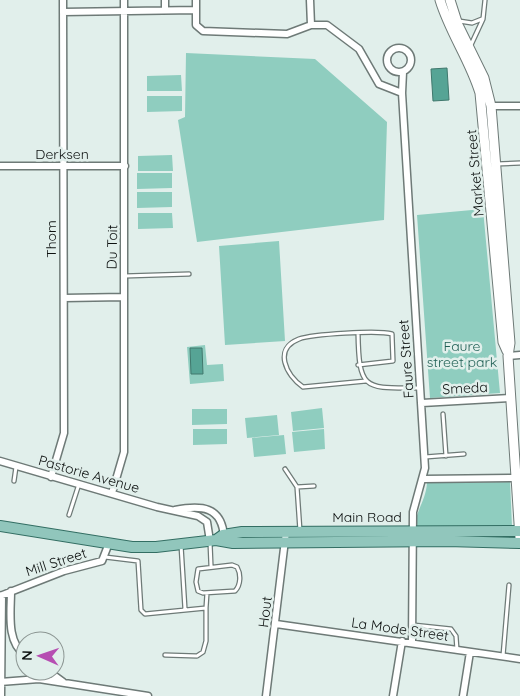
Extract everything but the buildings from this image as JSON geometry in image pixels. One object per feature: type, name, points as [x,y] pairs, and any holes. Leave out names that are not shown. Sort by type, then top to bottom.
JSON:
[{"type":"main road","name":"Market Street","points":[[440,0],[453,34],[471,66],[480,93],[503,342],[508,354]]},
{"type":"main road","name":"Market Street","points":[[450,0],[456,20],[484,78],[491,106],[510,343],[508,354],[511,398],[516,429],[516,478],[520,538]]},
{"type":"main road","name":"Main Road","points":[[0,526],[141,548],[218,540],[286,537],[414,536],[520,531]]},
{"type":"main road","name":"Main Road","points":[[286,537],[300,532],[414,536],[520,543]]},
{"type":"street","name":"Thom","points":[[51,477],[64,433],[63,0]]},
{"type":"street","name":"Du Toit","points":[[112,493],[124,452],[124,0]]},
{"type":"street","points":[[165,0],[165,10]]},
{"type":"street","points":[[196,0],[196,26],[203,31],[287,34],[311,25],[330,26],[359,49],[379,84],[402,93]]},
{"type":"street","points":[[310,0],[311,25]]},
{"type":"street","points":[[63,12],[196,10]]},
{"type":"street","name":"Faure Street","points":[[403,72],[402,93],[425,457],[424,479],[413,512],[412,643]]},
{"type":"street","points":[[491,106],[520,106]]},
{"type":"street","name":"Derksen","points":[[0,166],[125,166]]},
{"type":"street","points":[[64,298],[124,297]]},
{"type":"street","points":[[508,354],[520,354]]},
{"type":"street","name":"Smeda","points":[[422,403],[511,398]]},
{"type":"street","name":"Pastorie Avenue","points":[[0,461],[172,511],[204,518],[218,540]]},
{"type":"street","points":[[424,479],[516,478]]},
{"type":"street","name":"Pastorie Avenue","points":[[172,511],[192,508],[215,512],[222,520],[218,540]]},
{"type":"street","name":"Hout","points":[[266,696],[286,537]]},
{"type":"street","name":"Mill Street","points":[[1,596],[64,570],[100,562],[105,557],[109,543]]},
{"type":"street","points":[[11,591],[12,635],[15,643]]},
{"type":"street","points":[[1,596],[1,696]]},
{"type":"street","name":"La Mode Street","points":[[276,624],[520,659]]},
{"type":"street","points":[[393,696],[402,641]]},
{"type":"street","points":[[463,696],[470,652]]},
{"type":"street","points":[[1,682],[39,679],[148,696]]},
{"type":"lane","points":[[470,47],[483,19],[484,0]]},
{"type":"lane","points":[[456,20],[472,23],[483,19]]},
{"type":"lane","points":[[496,164],[520,163]]},
{"type":"lane","points":[[124,276],[189,274]]},
{"type":"lane","points":[[358,364],[390,363],[394,359],[392,334],[358,333],[300,338],[286,348],[284,363],[288,373],[303,387],[366,381],[382,388],[421,388]]},
{"type":"lane","points":[[358,333],[358,364],[366,381]]},
{"type":"lane","points":[[443,414],[446,456]]},
{"type":"lane","points":[[425,457],[464,454]]},
{"type":"lane","points":[[14,481],[16,466]]},
{"type":"lane","points":[[284,469],[297,487],[300,532]]},
{"type":"lane","points":[[69,515],[79,484]]},
{"type":"lane","points":[[297,487],[314,486]]},
{"type":"lane","points":[[211,566],[218,540]]},
{"type":"lane","points":[[181,544],[184,609]]},
{"type":"lane","points":[[105,557],[138,561],[143,614],[206,608]]},
{"type":"lane","points":[[211,566],[235,566],[238,568],[239,584],[232,592],[207,593],[201,593],[197,588],[196,571],[201,567],[211,566]]},
{"type":"lane","points":[[503,657],[509,585]]},
{"type":"lane","points":[[166,655],[196,656],[203,652],[206,641],[207,593]]},
{"type":"lane","points":[[412,626],[452,630],[456,636],[456,650]]},
{"type":"green space","points":[[186,53],[315,59],[387,122],[384,220],[197,242],[178,120],[185,117]]},
{"type":"green space","points":[[181,75],[182,91],[147,91],[147,76]]},
{"type":"green space","points":[[147,96],[182,96],[182,111],[147,112]]},
{"type":"green space","points":[[172,155],[173,171],[138,171],[138,156]]},
{"type":"green space","points":[[137,173],[172,173],[172,188],[137,189]]},
{"type":"green space","points":[[137,192],[172,192],[172,207],[137,208]]},
{"type":"green space","name":"Faure street park","points":[[483,209],[500,393],[430,398],[417,215]]},
{"type":"green space","points":[[138,213],[172,213],[173,228],[138,229]]},
{"type":"green space","points":[[279,241],[285,341],[225,345],[219,246]]},
{"type":"green space","points":[[205,345],[207,365],[223,364],[224,381],[190,384],[187,347]]},
{"type":"green space","points":[[322,408],[324,428],[293,431],[291,412]]},
{"type":"green space","points":[[192,409],[227,409],[227,424],[192,425]]},
{"type":"green space","points":[[277,415],[279,435],[247,438],[245,418]]},
{"type":"green space","points":[[193,429],[227,429],[227,444],[193,445]]},
{"type":"green space","points":[[324,429],[325,449],[294,452],[292,432]]},
{"type":"green space","points":[[284,435],[286,454],[254,457],[252,438]]},
{"type":"green space","points":[[510,482],[512,526],[415,530],[416,518],[425,496],[427,483]]},
{"type":"shaded area","points":[[447,68],[449,100],[433,101],[431,69]]},
{"type":"shaded area","points":[[190,348],[202,348],[203,374],[191,374]]}]
